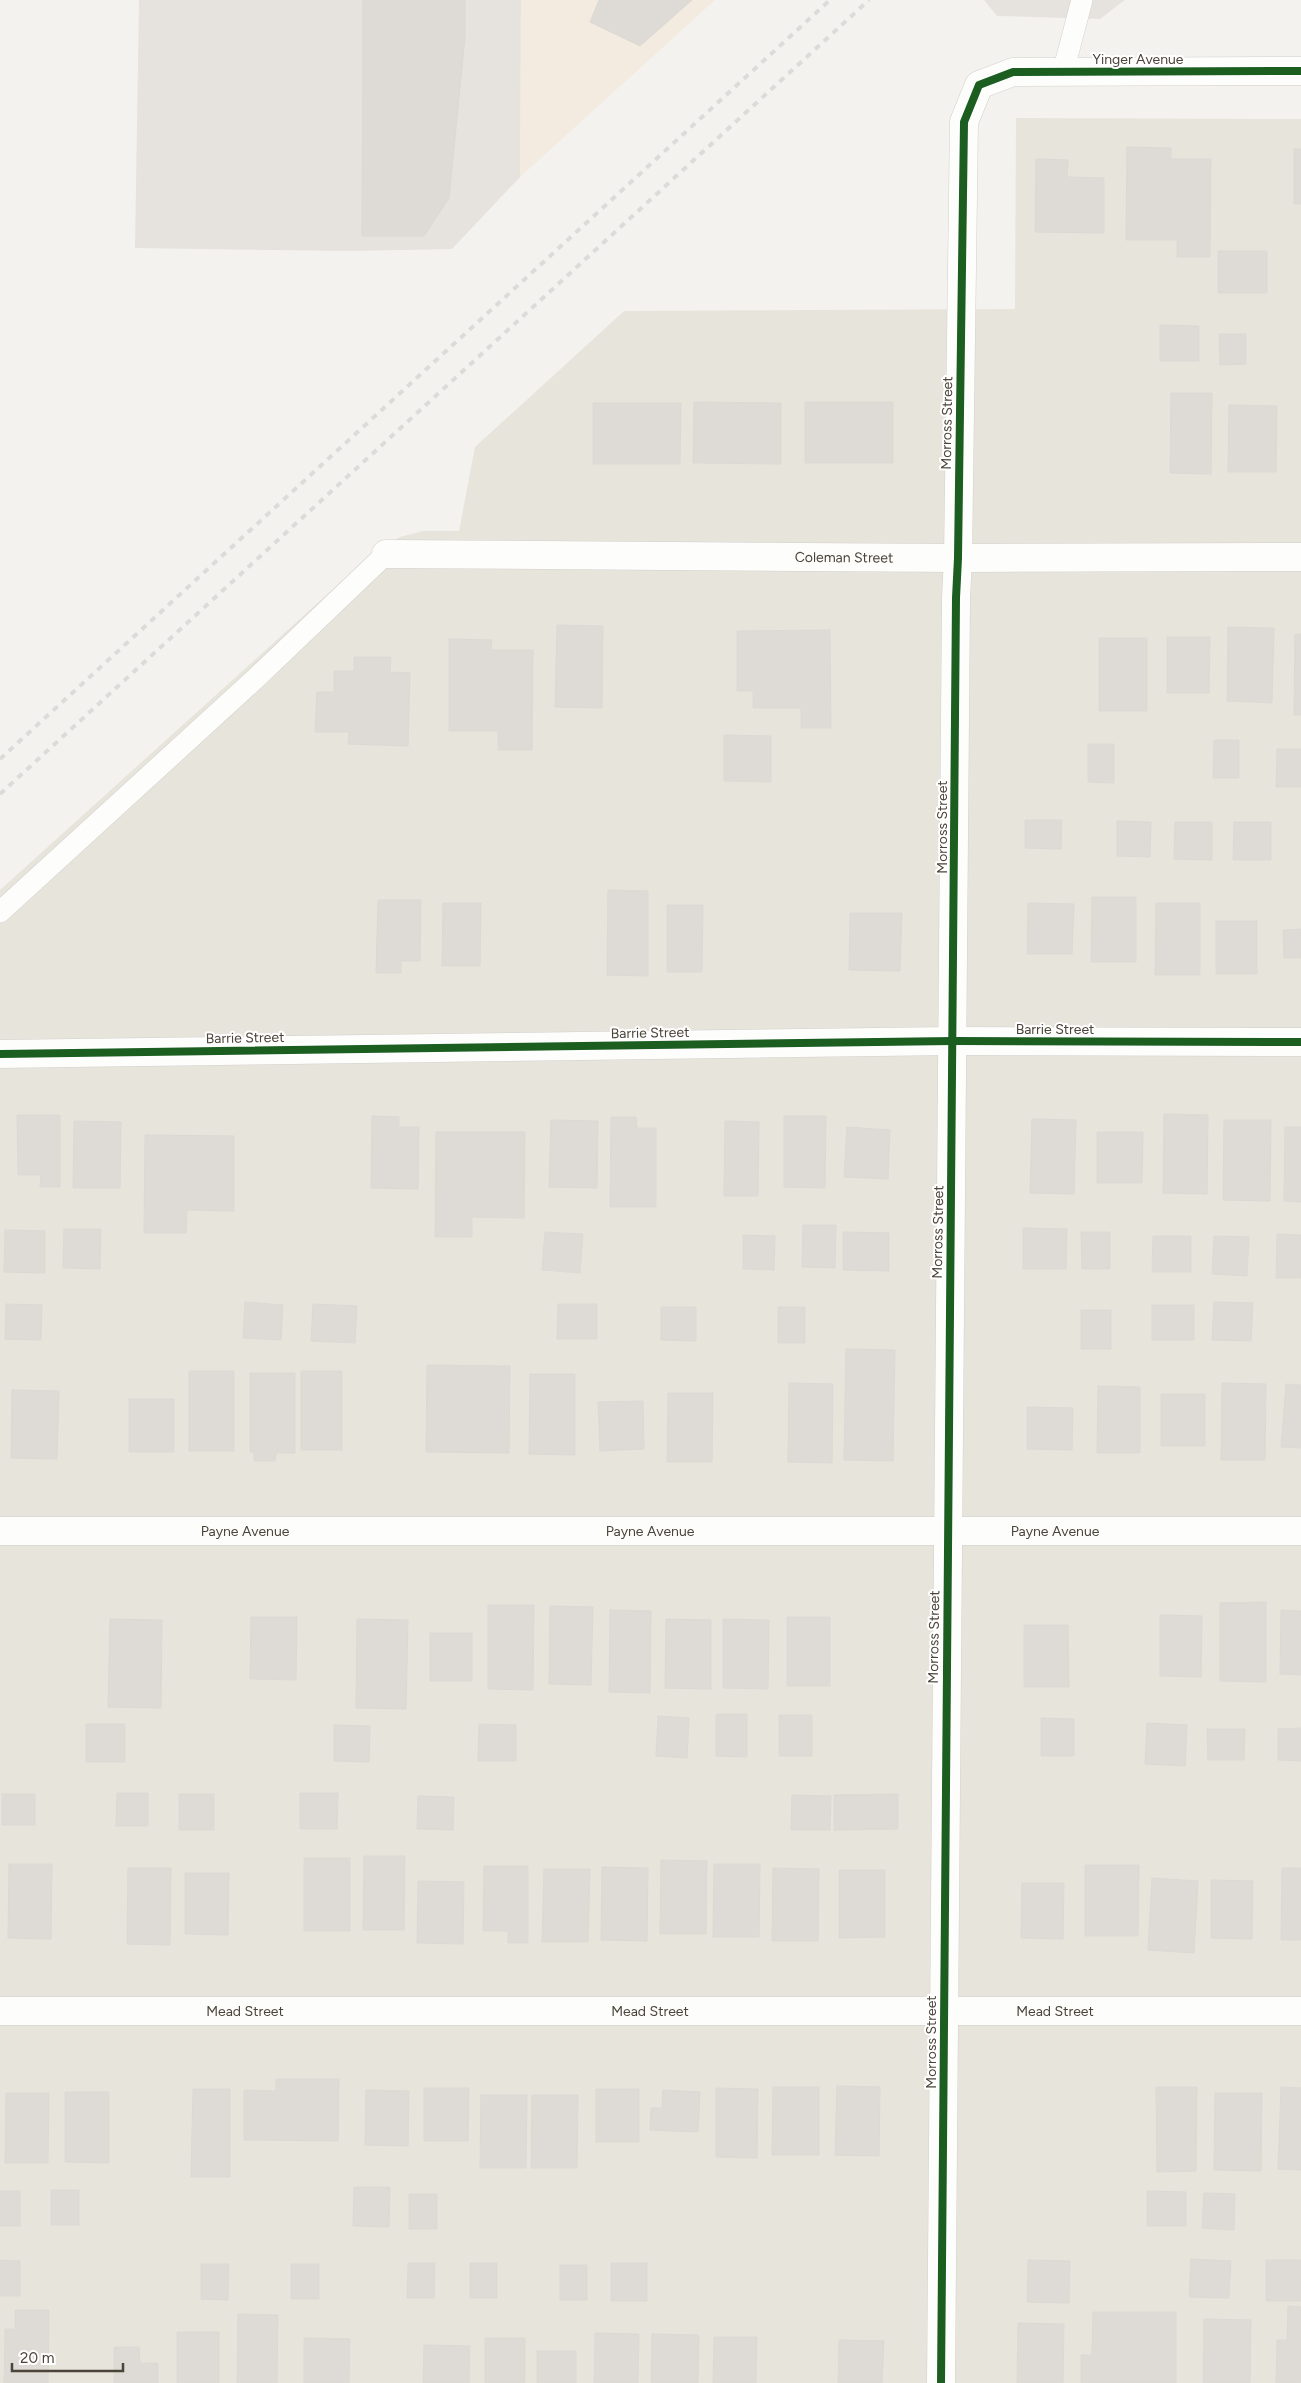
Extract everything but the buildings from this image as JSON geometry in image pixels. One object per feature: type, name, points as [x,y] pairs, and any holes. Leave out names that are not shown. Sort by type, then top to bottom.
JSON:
[{"type":"street","name":"Yinger Avenue","points":[[978,85],[1012,72],[1301,71]]},
{"type":"street","name":"Morross Street","points":[[941,2383],[956,598],[964,122],[978,85]]},
{"type":"street","name":"Coleman Street","points":[[386,554],[958,558],[1301,557]]},
{"type":"street","name":"Barrie Street","points":[[0,1054],[953,1042],[1301,1042]]},
{"type":"street","name":"Payne Avenue","points":[[0,1531],[1301,1531]]},
{"type":"street","name":"Mead Street","points":[[0,2011],[1301,2011]]},
{"type":"lane","points":[[1064,72],[1082,0]]},
{"type":"lane","points":[[0,912],[256,680],[386,554]]},
{"type":"shaded area","points":[[139,0],[521,0],[520,177],[452,249],[350,251],[135,248]]},
{"type":"shaded area","points":[[521,0],[715,0],[520,177]]},
{"type":"shaded area","points":[[984,0],[1125,0],[1100,19],[997,16]]},
{"type":"shaded area","points":[[1016,118],[1301,119],[1301,2383],[0,2383],[0,890],[372,554],[400,537],[423,531],[459,531],[475,447],[624,311],[1015,309]]},
{"type":"railway","points":[[0,759],[830,0]]},
{"type":"railway","points":[[0,794],[869,0]]},
{"type":"cycle path","points":[[941,2383],[956,598],[964,122],[979,85],[1013,72],[1301,71]]},
{"type":"cycle path","points":[[0,1054],[953,1041],[1301,1042]]}]
